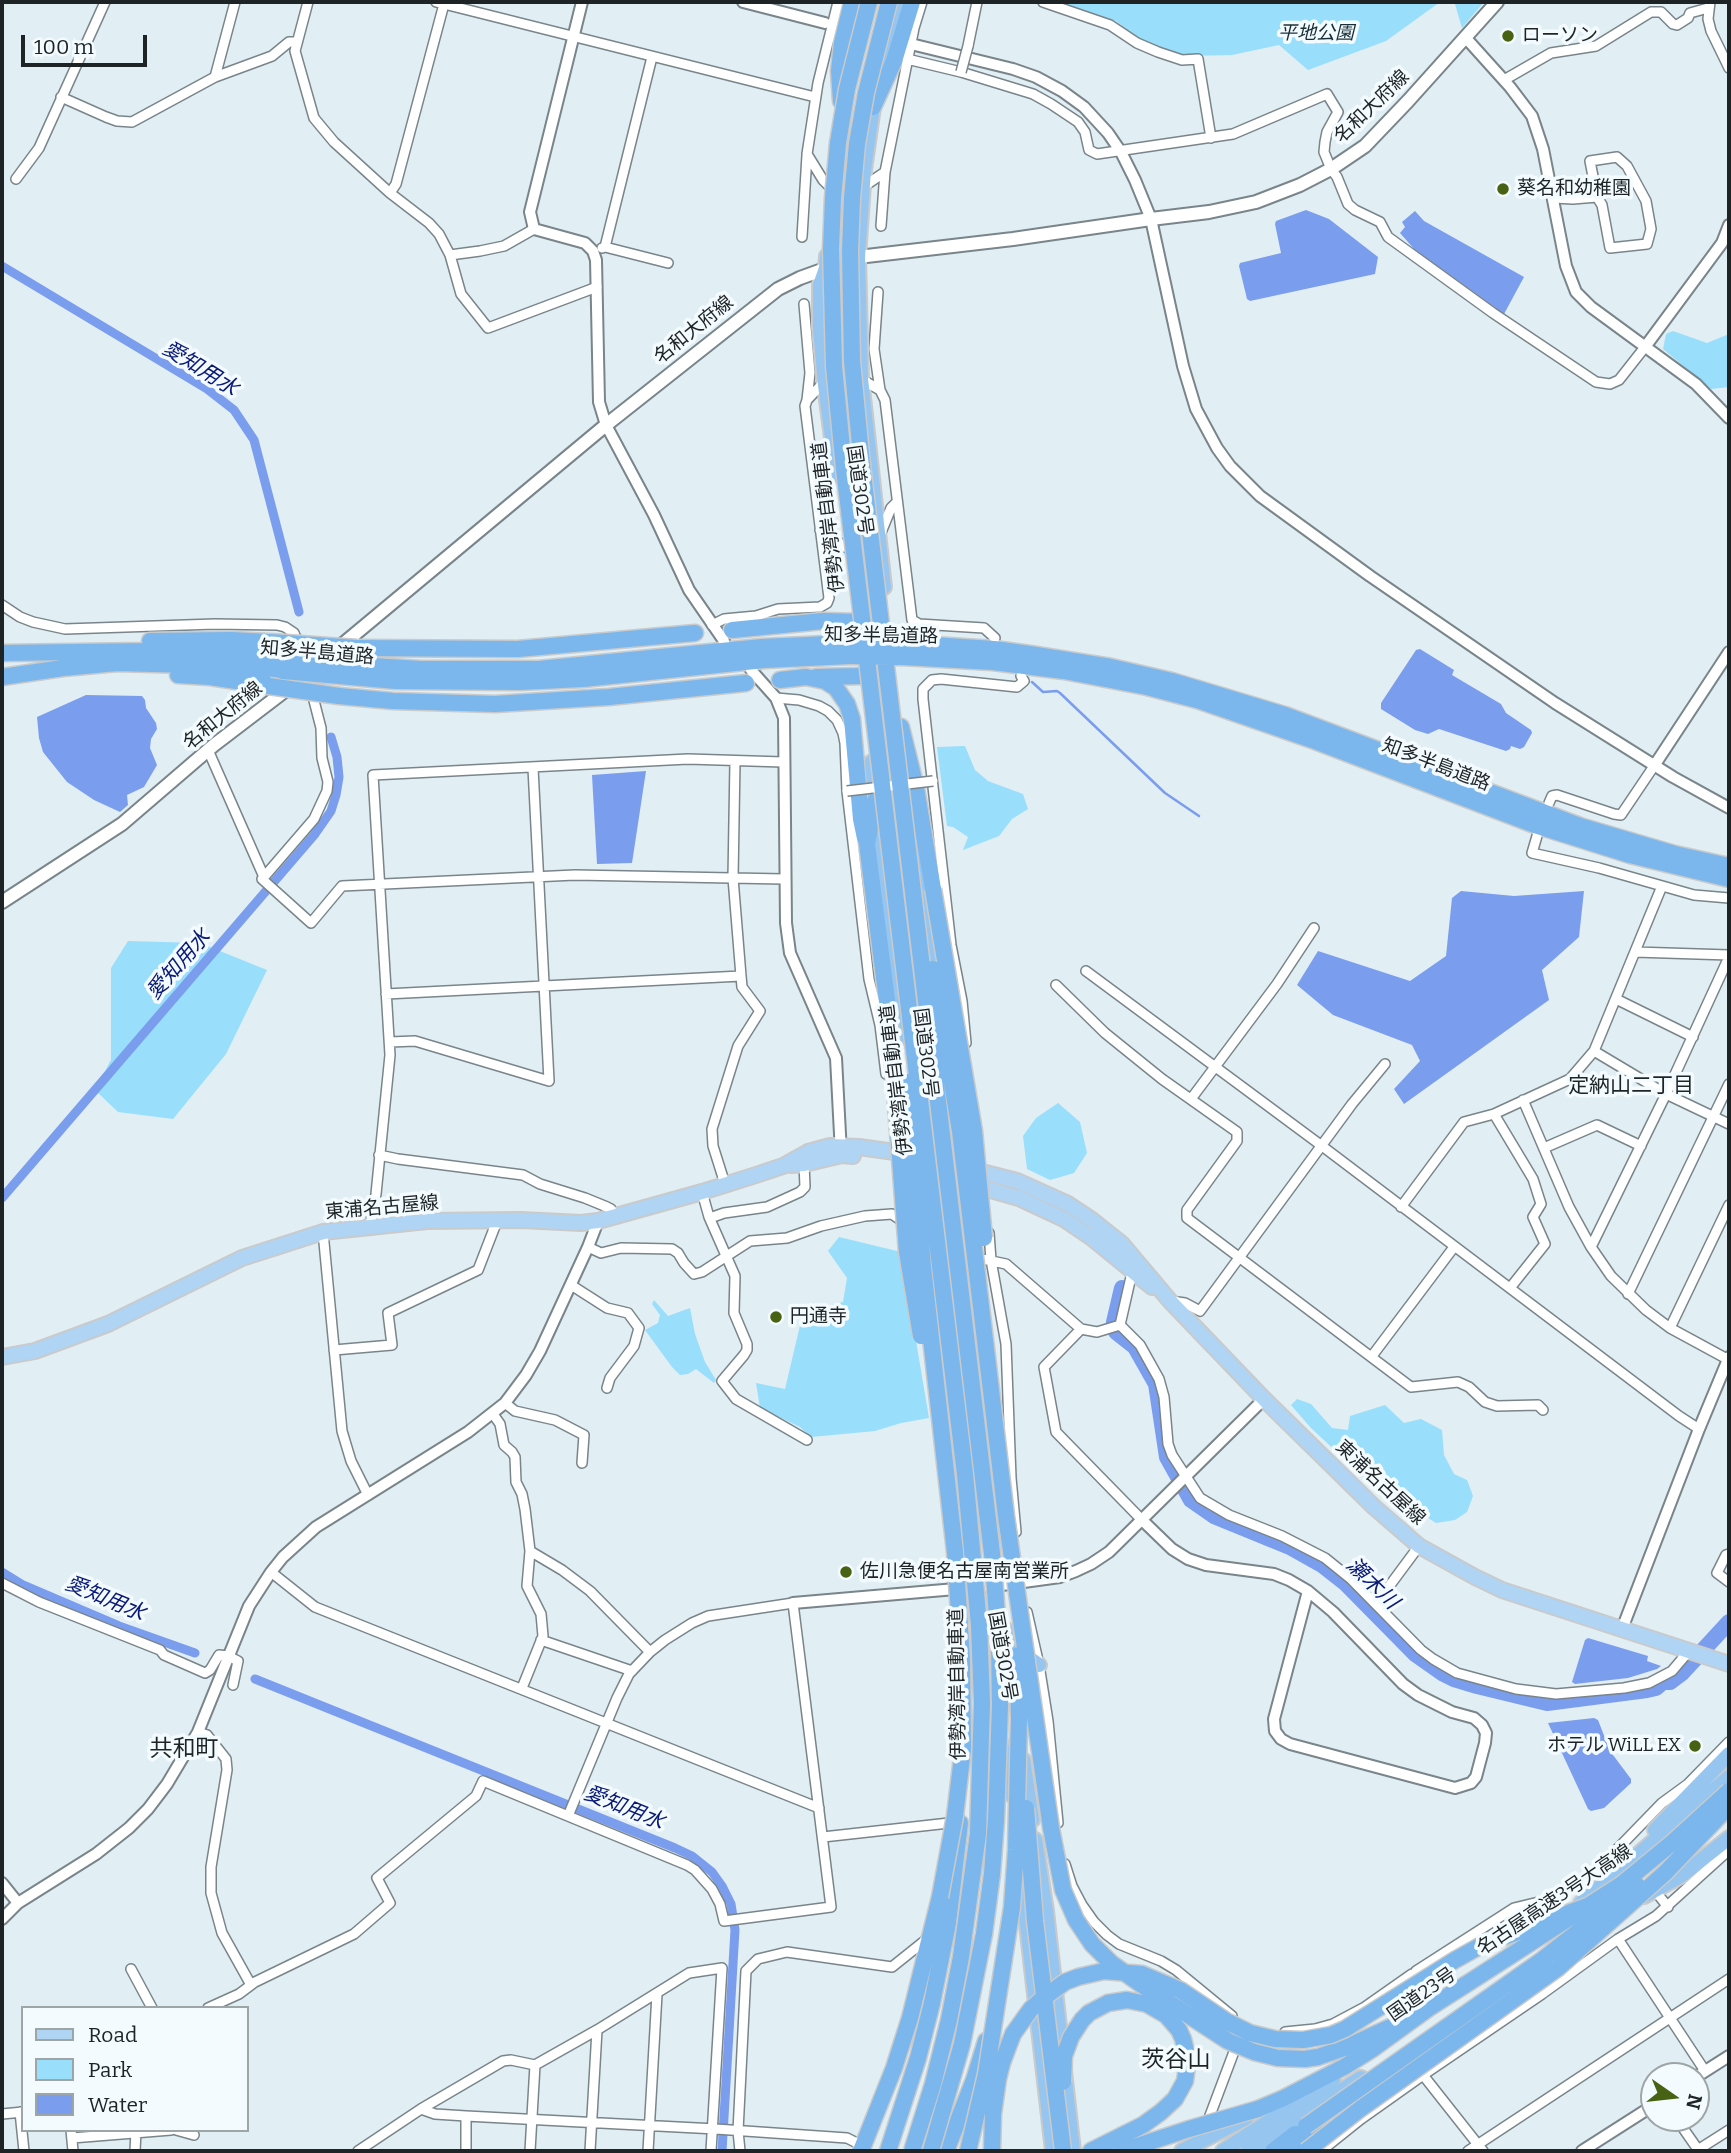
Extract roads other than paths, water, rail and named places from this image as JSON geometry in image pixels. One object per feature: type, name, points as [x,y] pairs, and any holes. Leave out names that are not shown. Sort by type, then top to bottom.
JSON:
[{"type":"highway","points":[[841,101],[839,71],[842,43],[852,2]]},
{"type":"highway","name":"国道302号","points":[[868,2],[841,101],[831,188],[826,268],[820,285],[820,328],[857,622],[884,902],[907,1051],[925,1237],[985,1691],[1010,1776],[1053,2151]]},
{"type":"highway","name":"伊勢湾岸自動車道","points":[[868,2],[847,89],[838,143],[833,198],[834,366],[975,1561],[982,1703],[978,1833],[961,1957],[933,2084],[912,2151]]},
{"type":"highway","name":"伊勢湾岸自動車道","points":[[889,2],[866,93],[858,144],[852,198],[850,310],[857,413],[993,1562],[1000,1693],[996,1820],[984,1934],[962,2044],[931,2151]]},
{"type":"highway","name":"国道302号","points":[[899,2],[873,107],[863,187],[858,257],[861,379],[887,623],[961,1182],[1006,1643],[1046,1911],[1073,2151]]},
{"type":"highway","points":[[873,107],[894,61],[912,2]]},
{"type":"highway","points":[[728,635],[822,621],[887,623]]},
{"type":"highway","points":[[2,653],[47,652],[93,642],[231,640],[284,658],[357,648],[518,649],[695,633]]},
{"type":"highway","name":"知多半島道路","points":[[2,677],[63,668],[147,663],[228,666],[284,658],[340,670],[539,669],[762,647],[994,649],[1111,667],[1172,681],[1285,715],[1580,826],[1675,854],[1729,866]]},
{"type":"highway","name":"知多半島道路","points":[[903,650],[1064,671],[1197,700],[1315,741],[1535,825],[1630,855],[1729,879]]},
{"type":"highway","points":[[63,668],[209,677],[393,701],[495,704],[609,697],[748,676]]},
{"type":"highway","points":[[780,680],[894,675]]},
{"type":"highway","points":[[806,677],[825,681],[836,688],[847,704],[852,719],[861,819],[867,844],[890,1024],[907,1251],[944,1445]]},
{"type":"highway","points":[[901,727],[916,788],[977,1156],[994,1415]]},
{"type":"highway","points":[[867,844],[875,801]]},
{"type":"highway","points":[[903,804],[953,1081],[1006,1516],[1060,1876],[1076,1920],[1092,1944],[1125,1974],[1241,2048],[1278,2058],[1305,2059],[1333,2052],[1429,2008]]},
{"type":"highway","points":[[888,2151],[918,2058],[932,2003],[952,1897],[961,1812],[963,1749],[961,1628],[918,1213],[895,891]]},
{"type":"highway","points":[[1006,1516],[1034,1910],[1065,2151]]},
{"type":"highway","points":[[1006,1643],[1039,1665]]},
{"type":"highway","points":[[968,2151],[986,2074],[1004,1967],[1015,1878],[1018,1670]]},
{"type":"highway","points":[[859,2149],[894,2068],[927,1957],[951,1842],[963,1749]]},
{"type":"highway","points":[[992,2151],[998,2079],[1013,2034],[1042,1998],[1065,1982],[1104,1971],[1142,1974],[1180,1990],[1226,2021],[1250,2033],[1289,2041],[1331,2035],[1353,2025],[1480,1946],[1589,1902],[1729,1755]]},
{"type":"highway","name":"国道23号","points":[[1248,2151],[1486,1974],[1589,1902],[1729,1777]]},
{"type":"highway","name":"名古屋高速3号大高線","points":[[1429,2008],[1589,1902],[1622,1884],[1729,1791]]},
{"type":"highway","points":[[1306,2151],[1360,2109],[1558,1968],[1665,1873],[1729,1806]]},
{"type":"highway","name":"名古屋高速3号大高線","points":[[1401,2059],[1574,1937],[1729,1806]]},
{"type":"highway","name":"国道23号","points":[[1223,2151],[1543,1966],[1618,1911],[1729,1816]]},
{"type":"highway","points":[[1618,1911],[1682,1875],[1729,1838]]},
{"type":"highway","points":[[946,2151],[981,2057],[1004,1967]]},
{"type":"highway","points":[[1065,2151],[1063,2068],[1071,2037],[1089,2013],[1108,2003],[1127,2000],[1147,2004],[1166,2015],[1184,2039],[1188,2059],[1185,2081],[1175,2099],[1153,2119],[1091,2151]]},
{"type":"highway","points":[[879,2151],[898,2106],[932,2003]]},
{"type":"highway","points":[[1122,2151],[1258,2109],[1284,2098],[1371,2050],[1429,2008]]},
{"type":"highway","points":[[1275,2151],[1401,2059]]},
{"type":"highway","points":[[1290,2151],[1401,2059]]},
{"type":"highway","points":[[1182,2151],[1201,2140],[1354,2074]]},
{"type":"highway","points":[[1275,2151],[1354,2074]]},
{"type":"main road","name":"名和大府線","points":[[2,902],[122,824],[208,750],[307,674],[606,425],[778,289],[858,257],[1209,212],[1256,202],[1300,186],[1352,156],[1379,133],[1497,2]]},
{"type":"main road","name":"東浦名古屋線","points":[[783,1166],[808,1152],[830,1146],[841,1151],[886,1159],[959,1165],[1017,1181],[1068,1204],[1102,1228],[1122,1244],[1134,1266]]},
{"type":"main road","name":"東浦名古屋線","points":[[2,1357],[36,1352],[108,1324],[242,1258],[323,1232],[427,1221],[597,1221],[783,1166],[804,1164],[841,1151],[896,1152],[961,1182],[1019,1198],[1064,1219],[1134,1266],[1374,1507],[1419,1546],[1503,1590],[1729,1664]]},
{"type":"street","points":[[16,179],[38,148],[106,2]]},
{"type":"street","points":[[215,77],[235,2]]},
{"type":"street","points":[[308,2],[295,51],[314,118],[334,142],[439,234],[450,255],[461,294],[488,328],[597,287]]},
{"type":"street","points":[[534,229],[530,212],[582,2]]},
{"type":"street","points":[[743,2],[825,23]]},
{"type":"street","points":[[802,237],[807,153],[815,97],[838,2]]},
{"type":"street","points":[[881,226],[885,172],[907,60],[922,2]]},
{"type":"street","points":[[961,72],[978,2]]},
{"type":"street","points":[[1043,2],[1110,25],[1137,43],[1158,52],[1182,60],[1198,59],[1211,138]]},
{"type":"street","points":[[390,193],[396,184],[440,3],[815,97]]},
{"type":"street","points":[[1504,80],[1551,53],[1596,46],[1651,12],[1661,12],[1677,25],[1688,18],[1690,13],[1709,5],[1711,32],[1729,68]]},
{"type":"street","points":[[1465,37],[1532,116],[1543,149],[1566,266],[1576,292],[1591,307],[1696,384],[1729,418]]},
{"type":"street","points":[[61,97],[117,121],[132,121],[215,77],[272,56],[289,42],[297,42]]},
{"type":"street","points":[[915,45],[1036,77],[1084,107],[1108,133],[1121,152],[1151,219],[1192,398],[1203,425],[1230,466],[1260,496],[1370,576],[1542,694],[1654,766],[1729,808]]},
{"type":"street","points":[[652,57],[596,260],[599,402],[606,425],[654,515],[689,590],[712,625],[728,635]]},
{"type":"street","points":[[907,60],[1020,89],[1051,104],[1084,129],[1088,149],[1093,154],[1233,134],[1327,94],[1338,112],[1331,122],[1324,152],[1348,204],[1380,222],[1388,237],[1493,313],[1596,382],[1610,384],[1619,380],[1722,243],[1729,225]]},
{"type":"street","points":[[807,153],[831,188]]},
{"type":"street","points":[[1617,157],[1627,166],[1646,201],[1651,229],[1647,244],[1610,248],[1602,205],[1597,197],[1591,162],[1617,157]]},
{"type":"street","points":[[863,187],[885,172]]},
{"type":"street","points":[[1553,198],[1597,197]]},
{"type":"street","points":[[450,255],[504,246],[534,229],[599,249],[668,263]]},
{"type":"street","points":[[878,292],[874,349],[880,390],[885,400],[912,620],[919,624],[984,628],[995,638]]},
{"type":"street","points":[[712,625],[724,619],[756,616],[778,609],[813,608],[827,603],[829,598],[805,406],[810,373],[804,304]]},
{"type":"street","points":[[861,379],[880,390]]},
{"type":"street","points":[[807,400],[825,381]]},
{"type":"street","points":[[879,536],[891,508],[897,502]]},
{"type":"street","points":[[820,530],[847,548]]},
{"type":"street","points":[[2,605],[33,622],[65,629],[215,624],[277,625],[294,633],[299,642],[321,727],[327,791],[314,819],[264,877],[208,750]]},
{"type":"street","points":[[1549,803],[1552,796],[1557,795],[1621,815],[1729,652]]},
{"type":"street","points":[[748,676],[776,698],[784,718],[786,923],[790,953],[836,1058],[841,1151]]},
{"type":"street","points":[[967,1044],[951,945],[923,688],[932,680],[941,679],[1017,687],[1024,681],[1021,676]]},
{"type":"street","points":[[776,698],[799,700],[828,711],[837,720],[845,743],[847,791],[869,979],[880,1025],[896,1152]]},
{"type":"street","points":[[370,1226],[390,1042],[373,775],[688,759],[783,762]]},
{"type":"street","points":[[725,1184],[713,1146],[712,1129],[738,1046],[760,1011],[742,987],[733,877],[735,761]]},
{"type":"street","points":[[390,1042],[415,1041],[549,1082],[533,768]]},
{"type":"street","points":[[847,791],[933,781]]},
{"type":"street","points":[[1537,836],[1532,853],[1599,868],[1694,895],[1729,898]]},
{"type":"street","points":[[263,880],[312,923],[342,886],[575,875],[784,879]]},
{"type":"street","points":[[1401,1207],[1464,1122],[1494,1114],[1570,1079],[1594,1051],[1662,886]]},
{"type":"street","points":[[1191,1098],[1314,928]]},
{"type":"street","points":[[1591,1247],[1667,1094],[1729,956],[1634,952]]},
{"type":"street","points":[[1086,971],[1699,1429]]},
{"type":"street","points":[[386,994],[741,976]]},
{"type":"street","points":[[1056,985],[1105,1033],[1162,1079],[1237,1132],[1237,1141],[1187,1210],[1187,1217],[1411,1387],[1458,1382],[1469,1387],[1485,1402],[1497,1406],[1538,1405],[1543,1410]]},
{"type":"street","points":[[1616,999],[1693,1037]]},
{"type":"street","points":[[1594,1051],[1667,1094],[1729,1124]]},
{"type":"street","points":[[1170,1301],[1185,1303],[1200,1311],[1385,1064]]},
{"type":"street","points":[[1628,1294],[1729,1084]]},
{"type":"street","points":[[1523,1100],[1569,1207],[1602,1265],[1628,1294],[1670,1328],[1729,1358],[1622,1629]]},
{"type":"street","points":[[1494,1114],[1534,1179],[1541,1204],[1534,1217],[1545,1244],[1510,1288]]},
{"type":"street","points":[[1544,1148],[1597,1125],[1641,1146]]},
{"type":"street","points":[[379,1155],[523,1175],[540,1184],[607,1207],[614,1216]]},
{"type":"street","points":[[710,1218],[724,1213],[767,1207],[800,1192],[805,1187],[804,1164]]},
{"type":"street","points":[[986,1189],[991,1259],[1006,1344],[1011,1478],[1020,1582],[1039,1665],[1048,1721],[1059,1833],[1072,1886],[1094,1922],[1119,1944],[1161,1961],[1189,1980],[1227,2013],[1245,2023],[1277,2031],[1315,2029],[1349,2016],[1514,1908],[1551,1899],[1584,1881],[1621,1851],[1662,1803],[1688,1784],[1729,1742]]},
{"type":"street","points":[[702,1192],[735,1276],[734,1313],[747,1344],[747,1350],[722,1381],[736,1399],[807,1440]]},
{"type":"street","points":[[1670,1328],[1729,1205]]},
{"type":"street","points":[[588,1247],[601,1253],[621,1248],[672,1249],[694,1274],[702,1272],[750,1241],[787,1238],[821,1226],[865,1216],[892,1214],[925,1237],[968,1256],[1006,1264],[1081,1329],[1097,1332],[1116,1327]]},
{"type":"street","points":[[334,1350],[392,1345],[388,1313],[478,1270],[497,1221]]},
{"type":"street","points":[[2,1919],[18,1903],[96,1854],[148,1809],[167,1784],[198,1732],[249,1606],[271,1572],[298,1542],[316,1527],[468,1432],[505,1403],[540,1350],[588,1247],[597,1221]]},
{"type":"street","points":[[323,1232],[345,1445],[368,1495]]},
{"type":"street","points":[[1372,1356],[1454,1247]]},
{"type":"street","points":[[1116,1327],[1134,1266]]},
{"type":"street","points":[[571,1285],[607,1308],[628,1313],[639,1328],[634,1346],[610,1378],[607,1388]]},
{"type":"street","points":[[1116,1327],[1140,1345],[1159,1379],[1172,1455],[1184,1478],[1206,1503],[1325,1558],[1339,1568],[1420,1650],[1457,1673],[1516,1689],[1551,1695],[1649,1683],[1696,1654]]},
{"type":"street","points":[[1081,1329],[1044,1367],[1056,1432],[1172,1549],[1188,1559],[1206,1565],[1273,1574],[1289,1580],[1308,1591],[1333,1612],[1403,1684],[1433,1704],[1474,1718],[1486,1733],[1476,1777],[1471,1783],[1455,1788],[1290,1744],[1281,1739],[1275,1731],[1274,1719],[1308,1591]]},
{"type":"street","points":[[568,1816],[606,1722],[632,1671],[665,1640],[692,1623],[708,1616],[756,1607],[1002,1585],[1060,1577],[1091,1564],[1109,1552],[1265,1399]]},
{"type":"street","points":[[505,1403],[514,1410],[555,1420],[584,1435],[582,1463]]},
{"type":"street","points":[[493,1414],[500,1423],[504,1445],[514,1457],[516,1482],[525,1508],[530,1551],[527,1586],[541,1614],[543,1636],[522,1688]]},
{"type":"street","points":[[1376,1604],[1419,1546]]},
{"type":"street","points":[[530,1551],[590,1591],[650,1652]]},
{"type":"street","points":[[1729,1554],[1717,1573],[1729,1582]]},
{"type":"street","points":[[271,1572],[315,1607],[819,1808]]},
{"type":"street","points":[[2,1583],[39,1601],[160,1650],[164,1655],[205,1673],[210,1670],[219,1655],[229,1656],[238,1661],[233,1685]]},
{"type":"street","points":[[212,2006],[354,1934],[390,1903],[377,1878],[476,1796],[483,1781],[679,1861],[695,1870],[712,1889],[720,1904],[724,1921],[831,1908],[793,1603]]},
{"type":"street","points":[[541,1640],[632,1671]]},
{"type":"street","points":[[421,2109],[435,2114],[847,2138],[859,2149],[917,1982],[939,1891],[959,1743],[966,1724],[985,1691]]},
{"type":"street","points":[[198,1732],[207,1735],[226,1759],[225,1782],[211,1867],[211,1893],[222,1933],[251,1985]]},
{"type":"street","points":[[822,1837],[949,1823]]},
{"type":"street","points":[[1321,2151],[1423,2075],[1668,1907],[1729,1850]]},
{"type":"street","points":[[2,1883],[18,1903]]},
{"type":"street","points":[[1046,1911],[1072,1886]]},
{"type":"street","points":[[1660,1897],[1668,1907]]},
{"type":"street","points":[[740,2151],[738,2131],[746,1971],[758,1959],[787,1952],[892,1967],[927,1939]]},
{"type":"street","points":[[1618,1939],[1670,2018],[1694,2062]]},
{"type":"street","points":[[358,2151],[368,2148],[421,2109],[503,2061],[535,2065],[689,1973],[722,1968],[711,2151]]},
{"type":"street","points":[[131,1969],[151,2006]]},
{"type":"street","points":[[1468,2151],[1480,2148],[1729,1979]]},
{"type":"street","points":[[648,2151],[657,1994]]},
{"type":"street","points":[[1201,2140],[1245,2023]]},
{"type":"street","points":[[590,2151],[597,2030]]},
{"type":"street","points":[[1710,2068],[1729,2056]]},
{"type":"street","points":[[530,2151],[535,2065]]},
{"type":"street","points":[[1423,2075],[1480,2148]]},
{"type":"street","points":[[2,2114],[21,2112]]},
{"type":"street","points":[[1582,2151],[1640,2114]]},
{"type":"street","points":[[466,2116],[466,2151]]},
{"type":"street","points":[[1685,2132],[1698,2151],[1729,2130]]},
{"type":"street","points":[[23,2132],[24,2151]]},
{"type":"street","points":[[73,2151],[72,2134],[136,2132],[135,2151]]},
{"type":"street","points":[[182,2132],[194,2135]]},
{"type":"water","points":[[1306,210],[1329,219],[1378,257],[1375,274],[1250,301],[1247,299],[1240,263],[1281,253],[1276,221]]},
{"type":"water","points":[[1415,211],[1424,221],[1524,277],[1504,314],[1415,250],[1400,233],[1405,227],[1402,222]]},
{"type":"water","points":[[1420,649],[1454,670],[1452,675],[1501,704],[1506,713],[1531,730],[1524,747],[1520,749],[1511,746],[1506,751],[1439,729],[1428,734],[1415,730],[1381,709],[1381,703],[1416,650]]},
{"type":"water","points":[[86,695],[142,696],[156,723],[157,729],[151,739],[150,748],[157,765],[144,787],[127,795],[128,805],[120,812],[94,800],[67,782],[43,752],[37,717]]},
{"type":"water","points":[[646,771],[632,863],[597,864],[592,775]]},
{"type":"water","points":[[1461,891],[1514,896],[1584,891],[1579,937],[1542,970],[1549,1000],[1404,1104],[1394,1089],[1420,1061],[1412,1045],[1333,1015],[1297,985],[1318,951],[1410,981],[1446,956],[1452,898]]},
{"type":"water","points":[[1588,1638],[1648,1656],[1647,1661],[1661,1666],[1628,1678],[1575,1684],[1572,1682],[1585,1640]]},
{"type":"water","points":[[1594,1718],[1598,1720],[1610,1751],[1631,1779],[1631,1783],[1604,1808],[1591,1811],[1548,1723]]},
{"type":"waterway","name":"愛知用水","points":[[2,266],[207,389],[234,410],[254,440],[299,612]]},
{"type":"waterway","points":[[1032,682],[1043,692],[1060,693],[1165,793],[1199,816]]},
{"type":"waterway","name":"愛知用水","points":[[2,1198],[315,834],[331,811],[339,777],[331,737]]},
{"type":"waterway","name":"瀬木川","points":[[1122,1288],[1114,1322],[1116,1332],[1135,1347],[1156,1384],[1167,1457],[1191,1500],[1214,1516],[1290,1547],[1322,1565],[1345,1583],[1415,1654],[1442,1673],[1477,1686],[1547,1703],[1647,1690],[1656,1688],[1663,1682],[1670,1682],[1682,1673],[1729,1622]]},
{"type":"waterway","name":"愛知用水","points":[[2,1572],[23,1585],[119,1626],[195,1653]]},
{"type":"waterway","name":"愛知用水","points":[[255,1679],[675,1848],[692,1856],[712,1872],[731,1904],[735,1930],[722,2151]]},
{"type":"place","name":"ローソン","points":[[1508,36]]},
{"type":"place","name":"葵名和幼稚園","points":[[1503,189]]},
{"type":"place","name":"円通寺","points":[[776,1317]]},
{"type":"place","name":"佐川急便名古屋南営業所","points":[[846,1572]]},
{"type":"place","name":"ホテル WiLL EX","points":[[1695,1746]]},
{"type":"district","name":"定納山二丁目","points":[[1631,1086]]},
{"type":"district","name":"共和町","points":[[184,1750]]},
{"type":"district","name":"茨谷山","points":[[1176,2061]]},
{"type":"park label","name":"平地公園","points":[[1316,34]]}]
